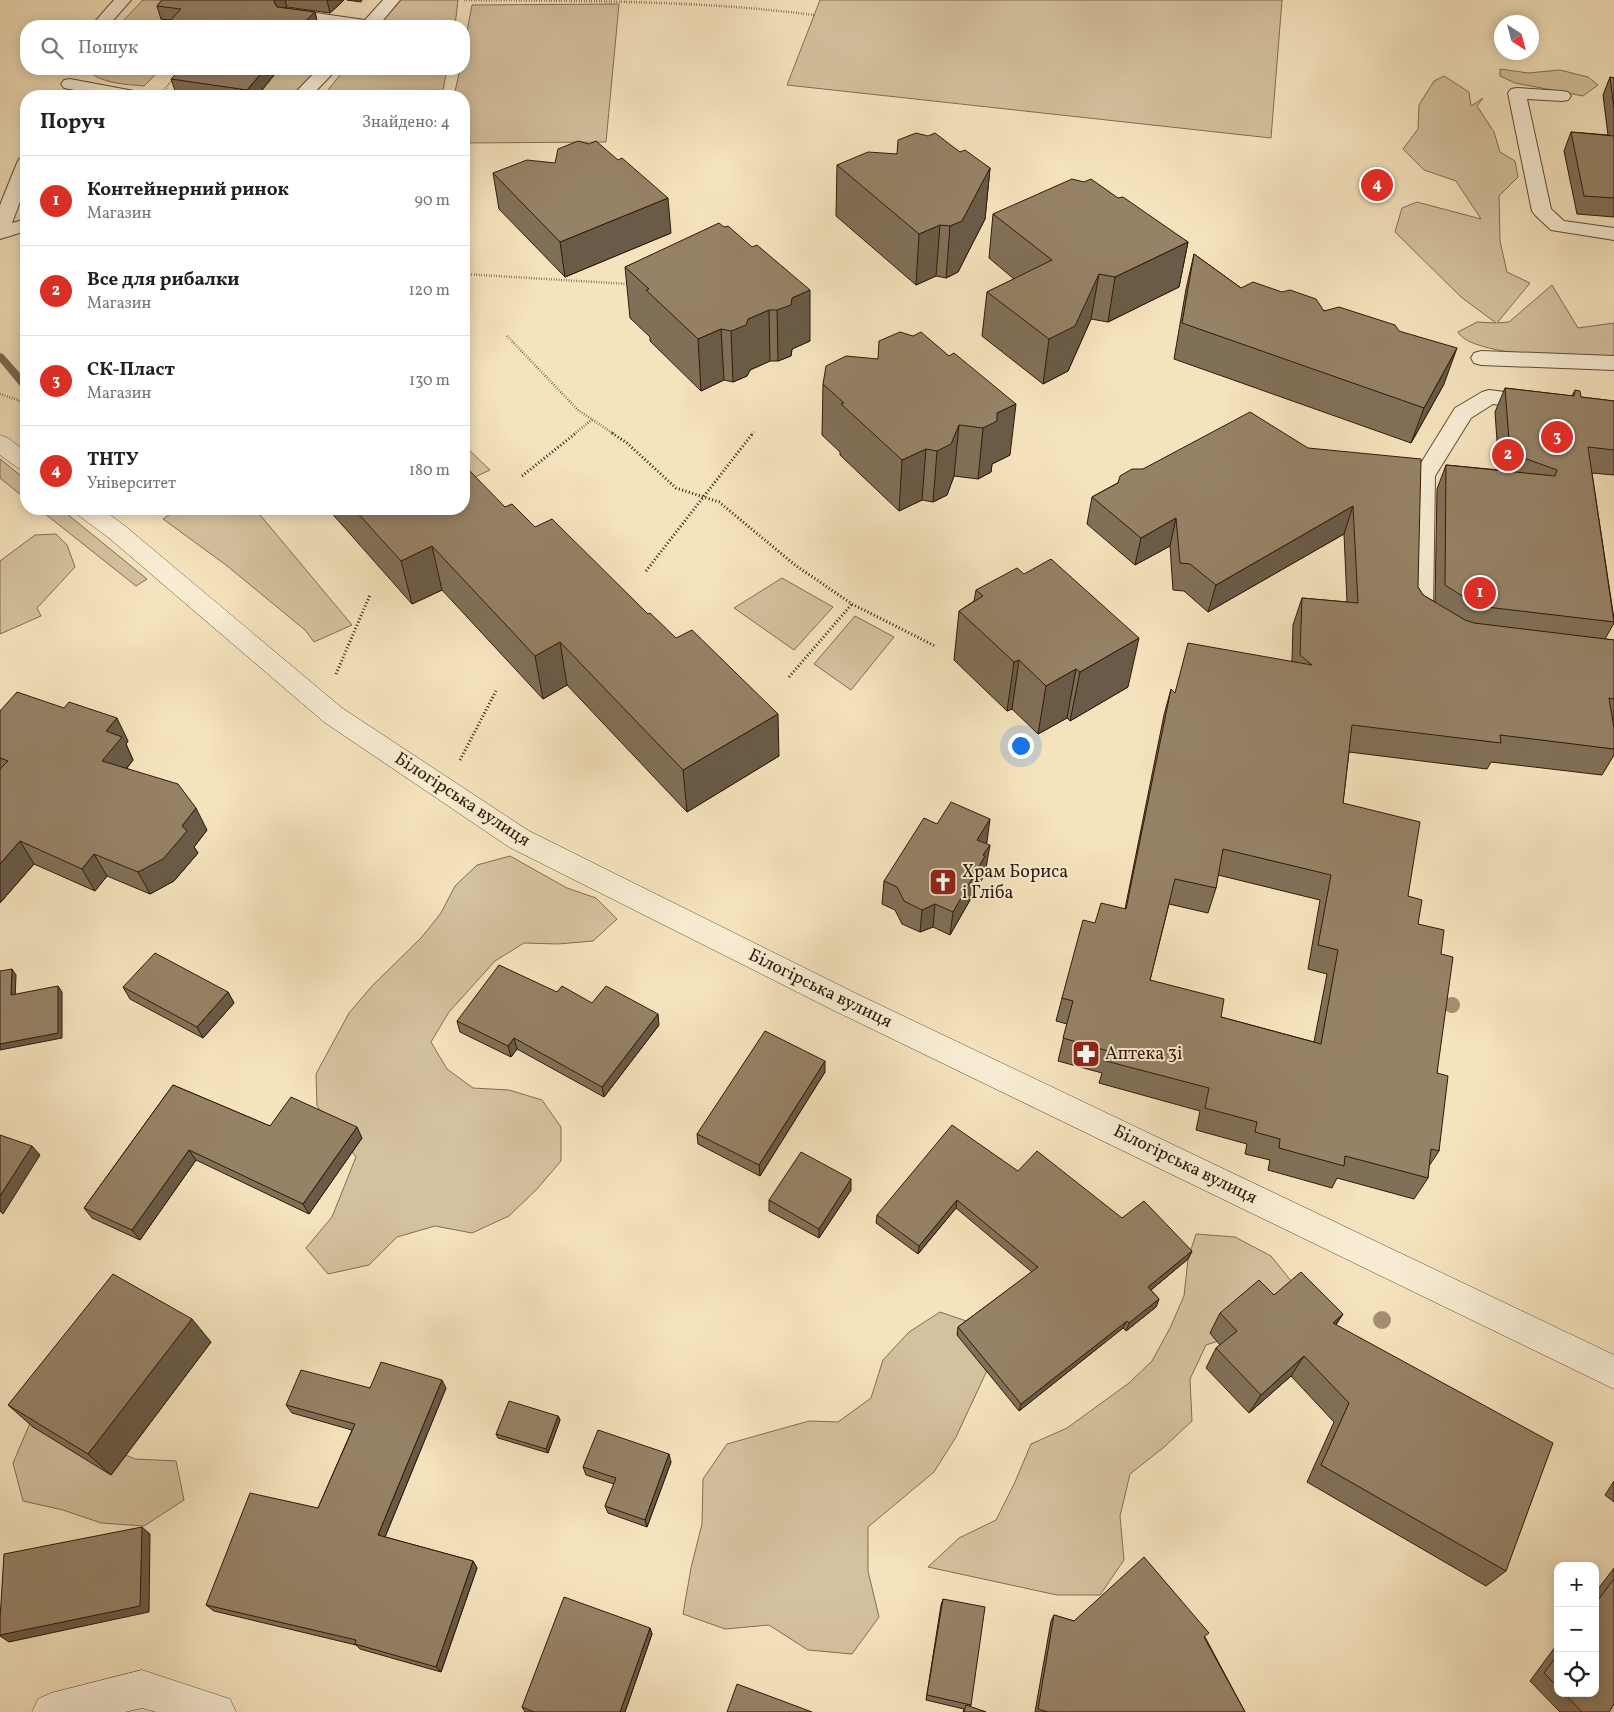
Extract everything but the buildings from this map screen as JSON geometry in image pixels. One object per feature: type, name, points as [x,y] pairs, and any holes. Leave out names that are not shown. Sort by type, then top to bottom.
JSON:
[{"type":"street","points":[[0,443],[20,458]]},
{"type":"street","name":"Білогірська вулиця","points":[[94,515],[117,532],[333,715],[519,839],[838,999],[1614,1372]]},
{"type":"street","points":[[51,1712],[142,1689],[217,1712]]},
{"type":"lane","points":[[105,20],[123,0]]},
{"type":"lane","points":[[374,20],[392,0]]},
{"type":"lane","points":[[286,14],[327,20]]},
{"type":"lane","points":[[307,90],[322,75]]},
{"type":"lane","points":[[59,90],[66,76],[114,90]]},
{"type":"lane","points":[[1562,96],[1517,93],[1542,211],[1558,226],[1614,234]]},
{"type":"lane","points":[[0,228],[20,178]]},
{"type":"lane","points":[[0,233],[20,227]]},
{"type":"lane","points":[[1481,358],[1614,364]]},
{"type":"lane","points":[[1454,634],[1421,614],[1424,476],[1463,413],[1489,397],[1555,405]]},
{"type":"path","points":[[464,0],[657,1],[784,10],[814,15]]},
{"type":"path","points":[[164,90],[177,75]]},
{"type":"path","points":[[470,274],[629,284]]},
{"type":"path","points":[[507,336],[578,410],[627,443],[676,488],[719,502],[795,565],[852,604],[935,646]]},
{"type":"path","points":[[0,394],[20,402]]},
{"type":"path","points":[[522,476],[593,420]]},
{"type":"path","points":[[646,572],[754,432]]},
{"type":"path","points":[[333,681],[370,595]]},
{"type":"path","points":[[789,677],[852,604]]},
{"type":"path","points":[[458,765],[496,691]]},
{"type":"shaded area","points":[[143,0],[167,0],[161,19],[169,20],[124,20]]},
{"type":"shaded area","points":[[399,0],[458,0],[456,20],[384,20]]},
{"type":"shaded area","points":[[820,0],[1282,0],[1271,138],[787,85]]},
{"type":"shaded area","points":[[619,4],[606,142],[470,143],[470,90],[455,90],[459,75],[470,75],[469,20],[472,5]]},
{"type":"shaded area","points":[[1500,69],[1528,73],[1560,70],[1588,77],[1598,85],[1583,96],[1515,83],[1500,76]]},
{"type":"shaded area","points":[[94,75],[155,75],[144,86],[121,84]]},
{"type":"shaded area","points":[[274,75],[319,75],[306,90],[262,90]]},
{"type":"shaded area","points":[[340,75],[446,75],[443,90],[328,90]]},
{"type":"shaded area","points":[[1444,76],[1469,92],[1471,106],[1483,98],[1477,106],[1494,132],[1500,152],[1515,161],[1518,177],[1499,196],[1500,241],[1507,272],[1530,283],[1497,323],[1509,322],[1552,285],[1578,328],[1614,323],[1614,361],[1530,355],[1484,347],[1467,340],[1458,332],[1477,322],[1496,323],[1461,297],[1395,232],[1402,208],[1417,202],[1481,219],[1456,181],[1424,170],[1403,149],[1418,129],[1419,105],[1434,81]]},
{"type":"shaded area","points":[[470,451],[490,470],[470,479]]},
{"type":"shaded area","points":[[0,459],[20,475],[20,494],[0,478]]},
{"type":"shaded area","points":[[47,515],[68,515],[147,579],[136,586]]},
{"type":"shaded area","points":[[169,515],[260,515],[352,625],[314,642],[305,630],[226,565],[163,519]]},
{"type":"shaded area","points":[[56,534],[67,545],[75,567],[37,608],[41,616],[0,634],[0,561],[35,535]]},
{"type":"shaded area","points":[[782,578],[833,607],[794,650],[734,608]]},
{"type":"shaded area","points":[[855,616],[894,637],[851,690],[814,664]]},
{"type":"shaded area","points":[[510,856],[567,888],[596,898],[617,919],[593,941],[558,944],[524,943],[495,961],[449,1012],[431,1042],[447,1069],[473,1088],[509,1090],[542,1100],[561,1127],[561,1161],[537,1189],[509,1216],[472,1233],[435,1226],[397,1237],[369,1265],[328,1274],[306,1248],[332,1217],[356,1157],[317,1106],[316,1074],[349,1013],[372,986],[421,938],[441,913],[455,886],[477,865]]},
{"type":"shaded area","points":[[1196,1234],[1235,1237],[1271,1256],[1296,1287],[1243,1333],[1206,1345],[1190,1379],[1192,1421],[1163,1448],[1130,1474],[1120,1516],[1124,1560],[1100,1595],[1057,1595],[928,1567],[959,1538],[996,1520],[1031,1444],[1067,1428],[1129,1383],[1152,1361],[1170,1328],[1184,1296],[1188,1259]]},
{"type":"shaded area","points":[[940,1312],[978,1325],[990,1364],[956,1437],[934,1472],[868,1527],[868,1571],[879,1617],[852,1654],[808,1650],[769,1625],[725,1629],[683,1614],[691,1568],[702,1524],[703,1479],[727,1444],[809,1421],[838,1422],[871,1398],[883,1360],[909,1332]]},
{"type":"shaded area","points":[[31,1421],[101,1444],[135,1459],[176,1461],[184,1500],[144,1526],[101,1523],[63,1510],[23,1501],[13,1463]]},
{"type":"waterway","points":[[0,356],[20,379]]},
{"type":"place","name":"ТНТУ","points":[[1377,185]]},
{"type":"place","name":"СК-Пласт","points":[[1557,437]]},
{"type":"place","name":"Все для рибалки","points":[[1508,455]]},
{"type":"place","name":"Контейнерний ринок","points":[[1480,593]]},
{"type":"place","name":"Храм Бориса і Гліба","points":[[943,882]]},
{"type":"place","name":"Аптека 3і","points":[[1086,1054]]}]
